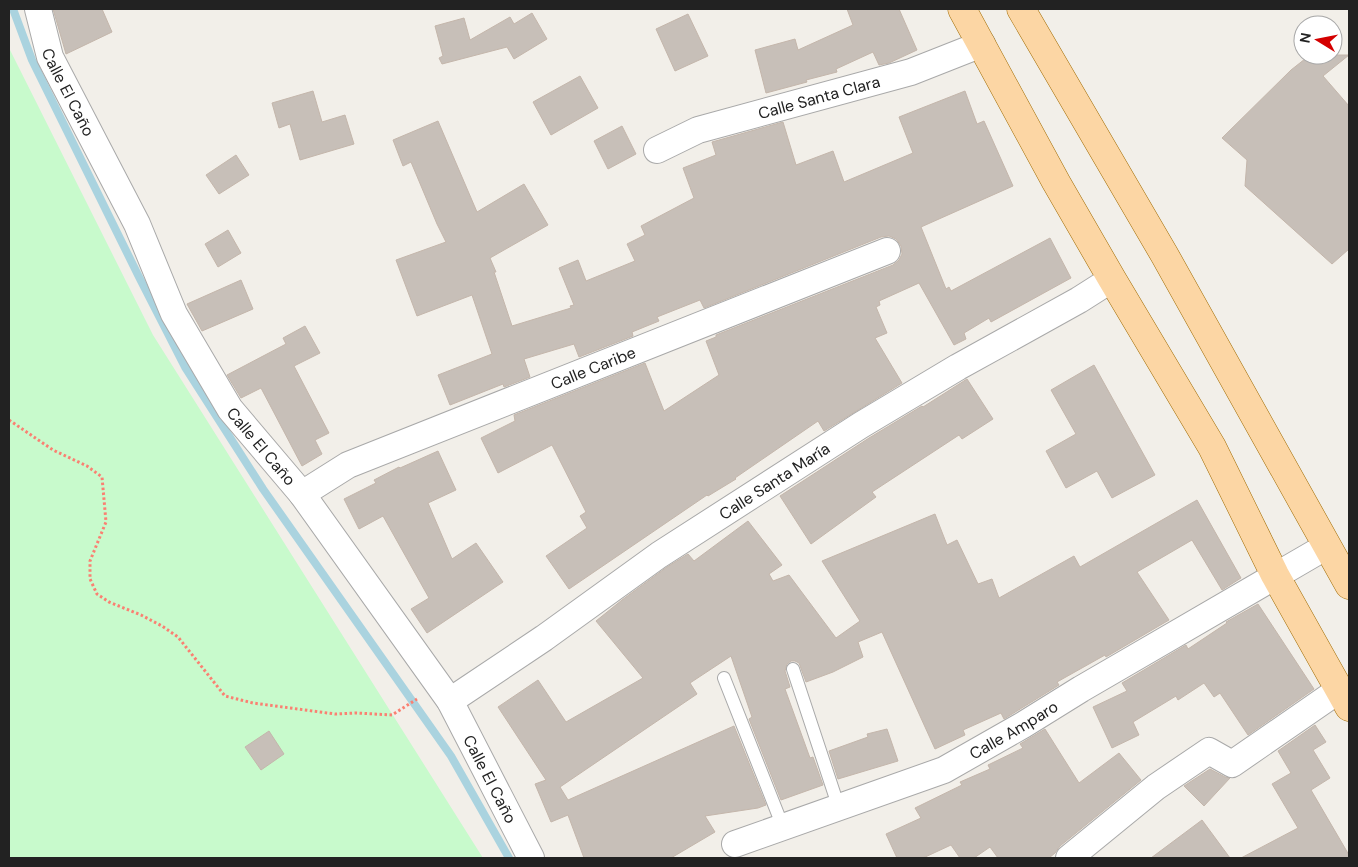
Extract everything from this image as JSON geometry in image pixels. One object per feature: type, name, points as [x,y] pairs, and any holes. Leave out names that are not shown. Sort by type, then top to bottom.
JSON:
[{"type":"main road","points":[[962,9],[1056,182],[1212,447],[1275,575],[1344,699]]},
{"type":"main road","points":[[1021,9],[1164,254],[1349,585]]},
{"type":"street","name":"Calle El Caño","points":[[38,9],[50,57],[137,224],[174,314],[230,409],[302,494],[450,700],[531,858]]},
{"type":"street","name":"Calle Santa Clara","points":[[657,150],[698,130],[911,72],[982,44]]},
{"type":"street","name":"Calle Caribe","points":[[302,494],[348,466],[887,251]]},
{"type":"street","name":"Calle Santa María","points":[[450,700],[544,638],[659,555],[852,430],[958,367],[1079,300],[1112,279]]},
{"type":"street","name":"Calle Amparo","points":[[734,844],[944,770],[1327,546]]},
{"type":"street","points":[[1069,858],[1156,787],[1209,751],[1232,764],[1344,699]]},
{"type":"lane","points":[[793,668],[839,808]]},
{"type":"lane","points":[[724,678],[783,827]]},
{"type":"path","points":[[9,420],[53,450],[88,466],[102,476],[106,522],[90,561],[90,579],[97,594],[109,602],[155,622],[178,637],[226,696],[253,704],[335,714],[392,715]]},
{"type":"green space","points":[[9,48],[153,335],[483,858],[9,858]]},
{"type":"building","points":[[53,9],[102,9],[112,32],[66,54]]},
{"type":"building","points":[[847,9],[899,9],[917,50],[889,63],[879,65],[873,52],[836,69],[837,72],[766,93],[755,50],[795,39],[798,50],[853,25]]},
{"type":"building","points":[[532,13],[547,39],[514,59],[507,47],[442,64],[439,58],[443,56],[435,26],[464,18],[470,40],[510,17],[514,24]]},
{"type":"building","points":[[688,14],[708,56],[675,71],[656,29]]},
{"type":"building","points":[[1297,65],[1337,65],[1323,76],[1349,106],[1349,249],[1332,264],[1245,186],[1247,160],[1222,138]]},
{"type":"building","points":[[580,76],[598,108],[551,135],[533,102]]},
{"type":"building","points":[[313,91],[322,122],[345,115],[354,144],[300,160],[290,124],[279,128],[272,103]]},
{"type":"building","points":[[965,91],[977,124],[984,121],[1013,186],[921,227],[946,289],[949,287],[951,291],[1050,238],[1071,278],[991,322],[989,318],[964,333],[966,339],[954,345],[919,283],[879,301],[880,305],[876,307],[887,333],[875,338],[902,383],[824,431],[818,421],[736,479],[707,495],[569,589],[546,556],[587,528],[580,516],[586,512],[552,445],[498,473],[481,438],[515,421],[514,415],[645,363],[664,411],[719,375],[706,341],[716,337],[716,335],[893,265],[902,254],[901,246],[896,239],[889,236],[881,237],[704,308],[700,300],[657,317],[659,321],[632,332],[633,336],[579,357],[574,344],[524,359],[530,377],[504,387],[503,384],[450,405],[438,375],[492,354],[472,295],[417,316],[396,260],[446,242],[411,162],[403,166],[393,140],[438,121],[477,212],[524,184],[548,225],[490,258],[512,326],[571,308],[570,306],[574,305],[559,268],[578,260],[586,281],[635,261],[627,244],[645,235],[641,226],[694,198],[683,168],[716,155],[712,142],[783,122],[796,165],[833,151],[844,182],[913,153],[899,117]]},
{"type":"building","points":[[622,126],[636,154],[608,169],[594,141]]},
{"type":"building","points":[[236,155],[249,175],[219,194],[206,175]]},
{"type":"building","points":[[228,230],[241,253],[218,267],[205,244]]},
{"type":"building","points":[[241,280],[253,309],[202,331],[187,304]]},
{"type":"building","points":[[305,326],[320,353],[294,366],[329,433],[315,440],[322,454],[302,466],[261,388],[241,398],[227,375],[286,344],[283,338]]},
{"type":"building","points":[[1094,365],[1155,475],[1112,498],[1097,471],[1066,488],[1046,451],[1076,434],[1051,390]]},
{"type":"building","points":[[967,379],[993,419],[962,439],[959,435],[872,492],[876,497],[811,544],[780,496],[869,438]]},
{"type":"building","points":[[438,451],[456,490],[428,503],[452,559],[476,543],[503,582],[427,633],[411,609],[429,598],[383,516],[359,529],[344,499],[376,483],[374,480],[399,467]]},
{"type":"building","points":[[1197,500],[1241,578],[1222,590],[1192,540],[1137,572],[1169,620],[1106,657],[1105,655],[1057,682],[1059,685],[1004,719],[1001,713],[963,730],[965,735],[935,749],[882,632],[858,642],[863,657],[833,672],[806,682],[799,663],[791,661],[787,664],[785,671],[790,687],[785,689],[810,758],[813,757],[823,785],[781,800],[749,719],[752,717],[731,656],[690,683],[697,694],[560,787],[568,800],[734,726],[766,805],[758,808],[705,816],[715,832],[671,858],[584,858],[568,815],[551,822],[535,784],[546,780],[498,707],[538,680],[566,722],[643,678],[596,621],[667,567],[688,554],[694,561],[748,521],[782,565],[769,574],[773,581],[789,575],[836,638],[860,621],[822,561],[935,514],[947,545],[957,540],[978,584],[992,579],[999,598],[1074,556],[1080,567]]},
{"type":"building","points":[[1258,604],[1314,689],[1248,735],[1220,693],[1214,697],[1204,683],[1178,700],[1176,696],[1133,722],[1139,735],[1112,748],[1093,707],[1127,691],[1122,683],[1186,645],[1188,649],[1226,622]]},
{"type":"building","points":[[1315,725],[1326,742],[1313,750],[1330,778],[1311,790],[1349,858],[1241,858],[1298,828],[1272,784],[1291,773],[1278,751]]},
{"type":"building","points":[[887,729],[898,761],[838,779],[829,751],[868,737],[867,734]]},
{"type":"building","points":[[1045,729],[1079,783],[1119,753],[1141,780],[1060,846],[1049,858],[998,858],[990,847],[974,858],[960,858],[951,845],[923,858],[897,858],[886,834],[921,818],[915,808],[962,785],[960,782],[990,769],[988,765],[1023,748],[1020,744]]},
{"type":"building","points":[[269,731],[284,754],[261,770],[245,747]]},
{"type":"building","points":[[1210,769],[1230,778],[1204,806],[1184,786]]},
{"type":"building","points":[[1202,820],[1230,858],[1151,858]]},
{"type":"waterway","points":[[13,9],[32,60],[185,367],[263,489],[451,756],[509,858]]}]
